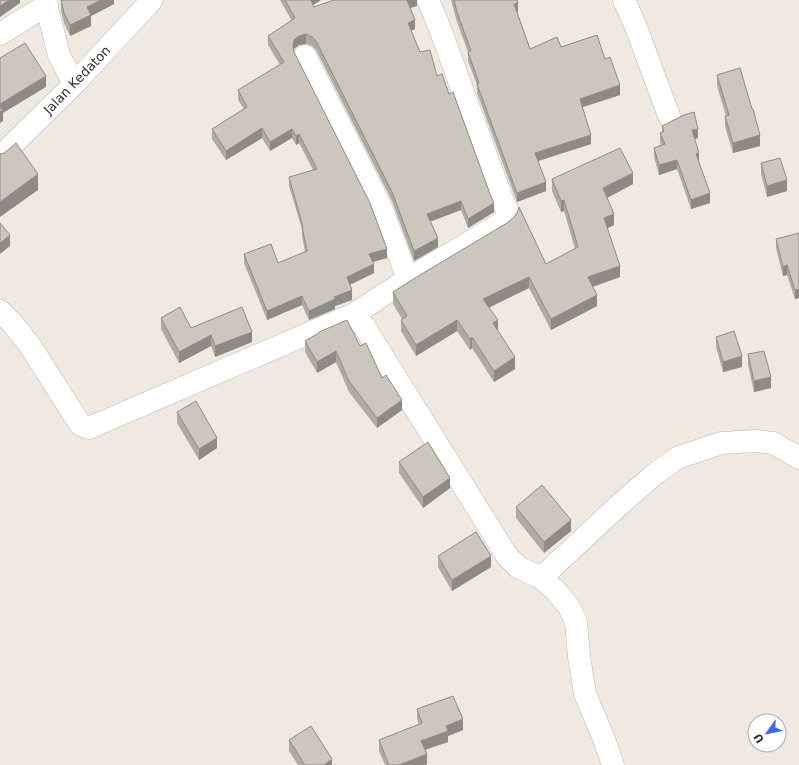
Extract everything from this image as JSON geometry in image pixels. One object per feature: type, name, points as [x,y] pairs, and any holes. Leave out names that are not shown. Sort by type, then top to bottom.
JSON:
[{"type":"street","name":"Jalan Kedaton","points":[[0,157],[74,84],[152,0]]},
{"type":"street","points":[[0,311],[13,324],[31,347],[81,425],[89,428],[351,316],[408,279],[500,224],[506,219],[508,212],[428,0]]},
{"type":"street","points":[[624,0],[636,27],[669,116]]},
{"type":"street","points":[[0,34],[46,2],[59,55],[74,84]]},
{"type":"street","points":[[305,56],[380,207],[408,279]]},
{"type":"street","points":[[351,316],[364,326],[507,556],[518,567],[541,578],[556,591],[569,607],[576,622],[579,656],[585,694],[613,765]]},
{"type":"street","points":[[541,578],[617,507],[656,473],[677,458],[721,443],[755,441],[773,443],[799,458]]},
{"type":"building","points":[[0,0],[9,0],[0,6]]},
{"type":"building","points":[[61,0],[101,0],[87,7],[91,15],[70,25],[64,13]]},
{"type":"building","points":[[285,0],[311,0],[314,7],[334,0],[407,0],[415,20],[408,23],[420,52],[430,50],[437,76],[442,74],[449,94],[453,92],[494,203],[468,219],[461,201],[427,214],[438,238],[414,251],[392,192],[316,41],[306,34],[299,36],[294,40],[294,52],[370,203],[387,249],[369,254],[374,264],[347,277],[352,290],[334,297],[335,299],[309,311],[302,296],[267,311],[244,254],[271,244],[278,263],[307,251],[303,227],[289,177],[317,169],[299,134],[296,136],[292,129],[270,142],[262,128],[226,151],[212,129],[247,107],[238,90],[284,62],[268,36],[295,18]]},
{"type":"building","points":[[454,0],[517,0],[518,3],[514,4],[530,49],[557,37],[561,47],[597,35],[605,59],[610,57],[620,85],[580,99],[591,135],[535,153],[546,182],[517,193],[477,84],[479,83],[468,52],[471,51]]},
{"type":"building","points":[[25,43],[46,76],[0,104],[0,58]]},
{"type":"building","points":[[740,68],[760,135],[733,143],[725,116],[729,115],[717,75]]},
{"type":"building","points":[[694,112],[698,129],[692,130],[699,153],[696,154],[710,193],[691,200],[677,160],[659,165],[654,148],[665,144],[660,133],[664,131],[662,126],[684,115]]},
{"type":"building","points":[[16,143],[38,174],[0,202],[0,154],[4,153]]},
{"type":"building","points":[[620,148],[633,173],[603,188],[614,214],[604,218],[620,266],[588,277],[597,295],[551,319],[529,277],[483,299],[498,320],[493,323],[515,357],[494,371],[472,337],[470,339],[457,320],[416,345],[401,320],[407,316],[393,292],[507,223],[514,217],[519,207],[546,264],[578,247],[564,200],[561,201],[552,179]]},
{"type":"building","points":[[780,158],[787,180],[767,186],[761,163]]},
{"type":"building","points":[[0,223],[10,235],[0,243]]},
{"type":"building","points":[[799,233],[799,289],[795,290],[787,265],[783,267],[776,239]]},
{"type":"building","points":[[180,307],[191,328],[242,307],[252,332],[215,346],[211,335],[179,352],[161,318]]},
{"type":"building","points":[[347,320],[360,346],[366,343],[382,378],[386,375],[402,400],[377,418],[349,381],[336,351],[317,362],[305,341],[319,332]]},
{"type":"building","points":[[734,331],[742,356],[723,362],[716,337]]},
{"type":"building","points":[[764,351],[771,377],[754,381],[748,354]]},
{"type":"building","points":[[196,401],[217,438],[199,449],[177,412]]},
{"type":"building","points":[[428,442],[450,478],[423,497],[399,462]]},
{"type":"building","points":[[542,485],[571,520],[544,542],[516,507]]},
{"type":"building","points":[[476,532],[491,556],[452,580],[438,556]]},
{"type":"building","points":[[453,696],[463,719],[446,726],[448,731],[421,741],[427,754],[399,765],[389,765],[379,740],[422,723],[417,709]]},
{"type":"building","points":[[311,726],[332,759],[324,765],[305,765],[289,740]]}]
